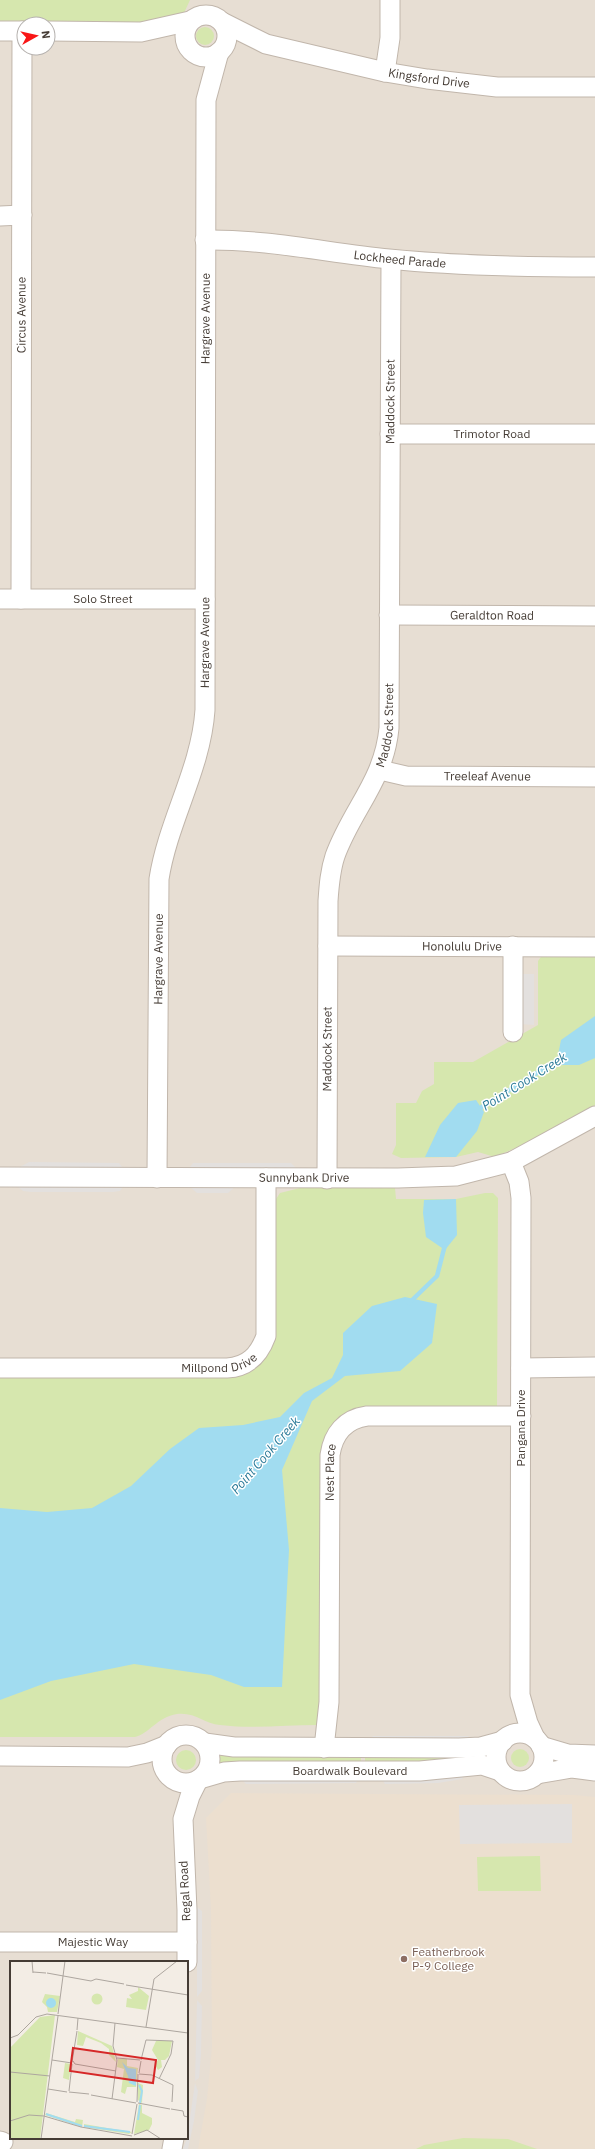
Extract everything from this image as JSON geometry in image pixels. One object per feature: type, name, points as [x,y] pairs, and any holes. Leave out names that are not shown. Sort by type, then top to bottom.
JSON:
[{"type":"street","points":[[190,50],[184,34],[191,20],[196,0]]},
{"type":"street","points":[[385,72],[390,38],[390,0]]},
{"type":"street","points":[[56,31],[141,32],[191,20],[204,14],[217,13],[227,37],[220,52],[205,57],[190,50],[179,42],[141,32]]},
{"type":"street","name":"Kingsford Drive","points":[[217,13],[266,44]]},
{"type":"street","points":[[0,31],[16,31]]},
{"type":"street","name":"Kingsford Drive","points":[[220,52],[236,47],[266,44],[385,72],[427,79],[497,87],[595,87]]},
{"type":"street","name":"Hargrave Avenue","points":[[190,50],[206,100]]},
{"type":"street","name":"Hargrave Avenue","points":[[157,1178],[159,879],[167,841],[202,742],[205,710],[206,100],[220,52]]},
{"type":"street","name":"Circus Avenue","points":[[21,599],[23,56]]},
{"type":"street","points":[[0,216],[22,215]]},
{"type":"street","name":"Lockheed Parade","points":[[206,240],[246,241],[390,260],[492,266],[595,267]]},
{"type":"street","name":"Maddock Street","points":[[327,1179],[329,885],[335,856],[380,770],[388,742],[389,728],[390,260]]},
{"type":"street","name":"Trimotor Road","points":[[390,434],[595,434]]},
{"type":"street","name":"Solo Street","points":[[0,598],[205,599]]},
{"type":"street","name":"Geraldton Road","points":[[390,616],[595,616]]},
{"type":"street","name":"Treeleaf Avenue","points":[[380,770],[413,777],[595,777]]},
{"type":"street","name":"Honolulu Drive","points":[[328,946],[595,947]]},
{"type":"street","points":[[513,946],[513,1032]]},
{"type":"street","name":"Sunnybank Drive","points":[[0,1177],[327,1179],[442,1177],[470,1173],[511,1162],[595,1116]]},
{"type":"street","name":"Pangana Drive","points":[[511,1162],[519,1182],[521,1198],[520,1695],[528,1723],[538,1742]]},
{"type":"street","name":"Millpond Drive","points":[[0,1368],[227,1368],[248,1363],[257,1354],[266,1336],[266,1178]]},
{"type":"street","points":[[521,1368],[595,1367]]},
{"type":"street","name":"Nest Place","points":[[329,1748],[330,1456],[335,1436],[348,1422],[368,1416],[521,1416]]},
{"type":"street","name":"Pangana Drive","points":[[504,1740],[520,1695]]},
{"type":"street","points":[[595,1755],[568,1754],[520,1733],[504,1740],[497,1755],[500,1771],[511,1780],[525,1781],[537,1774],[572,1768],[595,1771]]},
{"type":"street","points":[[0,1756],[128,1757],[147,1753],[167,1745],[179,1736],[186,1735],[199,1739],[205,1743],[211,1758],[206,1774],[199,1780],[184,1784],[128,1757]]},
{"type":"street","name":"Boardwalk Boulevard","points":[[205,1743],[234,1747],[459,1748],[481,1747],[504,1740]]},
{"type":"street","points":[[537,1774],[544,1761],[538,1742]]},
{"type":"street","points":[[167,1745],[162,1760],[169,1776]]},
{"type":"street","name":"Boardwalk Boulevard","points":[[199,1780],[224,1772],[240,1771],[420,1771],[482,1765],[500,1771]]},
{"type":"street","name":"Regal Road","points":[[169,1776],[183,1819]]},
{"type":"street","name":"Regal Road","points":[[187,1961],[187,1910],[183,1856],[183,1819],[190,1796],[199,1780]]},
{"type":"street","name":"Majestic Way","points":[[0,1942],[187,1942]]},
{"type":"street","points":[[172,2149],[174,2139]]},
{"type":"shaded area","points":[[0,0],[595,0],[595,2149],[0,2149]]},
{"type":"shaded area","points":[[520,974],[534,974],[534,1025],[520,1024]]},
{"type":"shaded area","points":[[29,1162],[119,1163],[123,1168],[18,1168]]},
{"type":"shaded area","points":[[193,1163],[291,1163],[296,1168],[189,1168]]},
{"type":"shaded area","points":[[18,1187],[123,1187],[120,1191],[113,1192],[31,1192],[23,1191]]},
{"type":"shaded area","points":[[190,1187],[235,1187],[228,1193],[197,1193]]},
{"type":"shaded area","points":[[373,1736],[468,1736],[472,1741],[368,1741]]},
{"type":"shaded area","points":[[465,1774],[462,1779],[438,1783],[385,1784],[381,1778]]},
{"type":"shaded area","points":[[240,1778],[359,1778],[356,1783],[246,1784]]},
{"type":"shaded area","name":"Featherbrook P-9 College","points":[[231,1793],[574,1795],[595,1797],[595,2149],[198,2149],[207,2099],[212,2047],[211,1909],[206,1818]]},
{"type":"shaded area","points":[[572,1804],[572,1843],[460,1844],[459,1805]]},
{"type":"shaded area","points":[[197,1907],[202,1911],[202,1991],[197,1997]]},
{"type":"shaded area","points":[[197,2000],[202,2006],[201,2055],[199,2078],[195,2081]]},
{"type":"shaded area","points":[[195,2083],[198,2091],[194,2121],[188,2149],[183,2149],[187,2139],[188,2139]]},
{"type":"green space","points":[[0,0],[190,0],[184,13],[148,22],[56,23],[56,16],[16,16],[16,23],[0,23]]},
{"type":"green space","points":[[205,27],[211,30],[214,36],[211,42],[205,45],[199,42],[196,36],[199,30]]},
{"type":"green space","points":[[543,954],[595,954],[595,1105],[531,1141],[495,1157],[478,1152],[456,1157],[401,1158],[392,1154],[396,1145],[396,1103],[416,1103],[422,1091],[434,1084],[434,1062],[473,1062],[538,1025],[538,961]]},
{"type":"green space","points":[[300,1188],[395,1188],[396,1199],[456,1199],[485,1193],[493,1193],[498,1198],[497,1408],[337,1421],[323,1718],[318,1725],[257,1727],[232,1726],[209,1723],[195,1716],[177,1714],[164,1718],[145,1733],[135,1737],[0,1737],[0,1375],[255,1366],[274,1202],[280,1193]]},
{"type":"green space","points":[[516,1749],[524,1749],[529,1754],[527,1765],[524,1767],[516,1767],[511,1762],[511,1754]]},
{"type":"green space","points":[[182,1750],[190,1750],[196,1756],[196,1764],[190,1770],[182,1770],[176,1764],[176,1756]]},
{"type":"green space","points":[[489,1751],[488,1760],[365,1764],[365,1755]]},
{"type":"green space","points":[[217,1753],[361,1755],[361,1765],[217,1767]]},
{"type":"green space","points":[[540,1856],[541,1891],[478,1891],[477,1857]]},
{"type":"green space","points":[[463,2138],[508,2139],[537,2149],[416,2149],[424,2145]]},
{"type":"water","points":[[595,1016],[595,1058],[579,1065],[556,1065],[561,1040]]},
{"type":"water","points":[[476,1100],[484,1112],[477,1131],[456,1157],[425,1157],[440,1125],[458,1103]]},
{"type":"water","points":[[456,1199],[457,1235],[445,1250],[426,1237],[423,1213],[424,1200]]},
{"type":"water","points":[[405,1297],[437,1304],[432,1343],[400,1371],[345,1376],[312,1401],[282,1470],[289,1550],[282,1687],[244,1687],[211,1675],[134,1664],[51,1681],[0,1700],[0,1508],[47,1512],[92,1508],[131,1486],[170,1449],[199,1428],[243,1425],[280,1417],[304,1393],[332,1378],[343,1355],[343,1333],[372,1306]]},
{"type":"waterway","name":"Point Cook Creek","points":[[477,1110],[561,1058]]},
{"type":"waterway","name":"Point Cook Creek","points":[[409,1303],[437,1276],[445,1245]]},
{"type":"place","name":"Featherbrook P-9 College","points":[[404,1959]]}]
